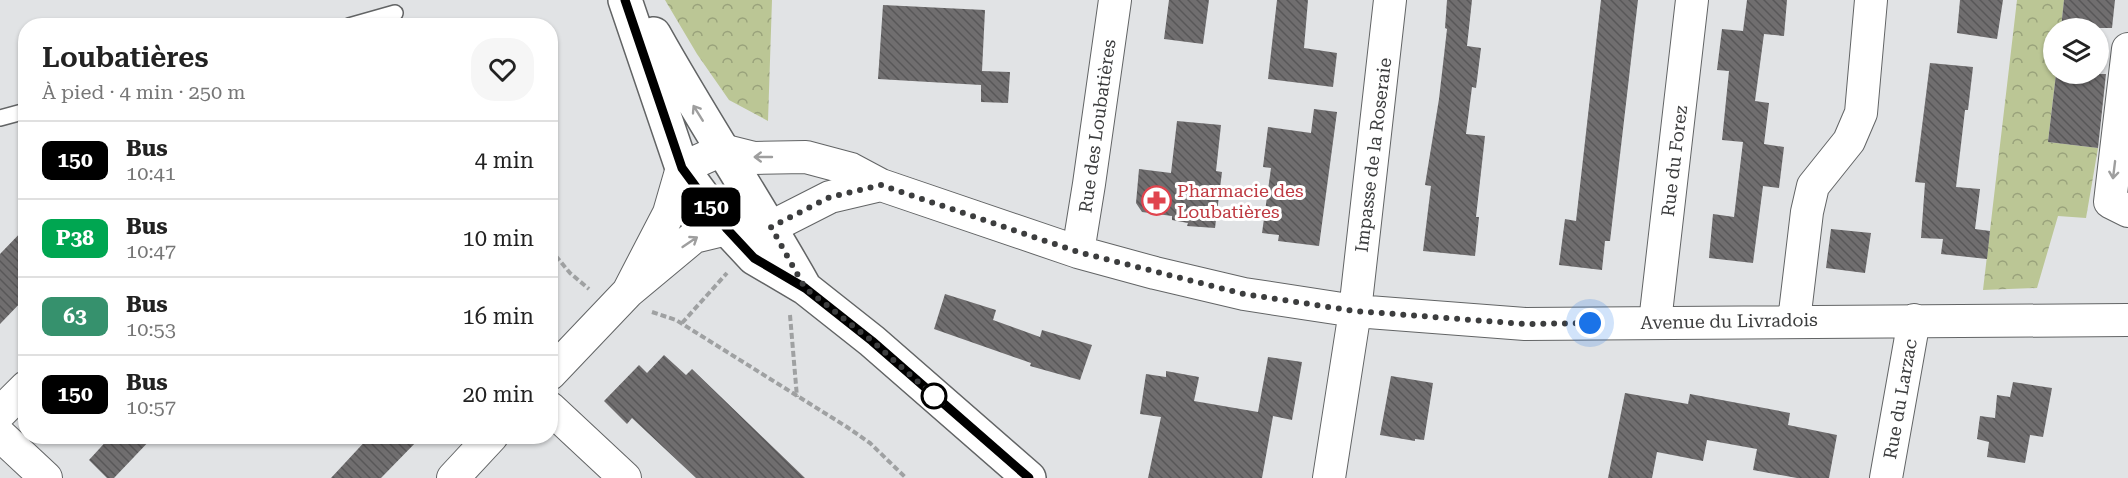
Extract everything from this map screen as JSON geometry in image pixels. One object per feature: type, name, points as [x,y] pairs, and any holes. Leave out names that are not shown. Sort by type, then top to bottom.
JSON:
[{"type":"main road","points":[[625,0],[682,168],[727,229],[754,258],[797,297],[872,341],[1029,478]]},
{"type":"main road","points":[[635,0],[689,98],[771,227],[797,297]]},
{"type":"street","name":"Rue des Loubatières","points":[[1078,252],[1115,0]]},
{"type":"street","name":"Impasse de la Roseraie","points":[[1329,478],[1355,311],[1390,0]]},
{"type":"street","name":"Rue du Forez","points":[[1655,322],[1692,0]]},
{"type":"street","points":[[1794,321],[1807,212],[1813,186],[1849,141],[1860,113],[1871,0]]},
{"type":"street","points":[[2128,49],[2110,202],[2128,211]]},
{"type":"street","points":[[637,301],[669,213],[682,168],[722,150]]},
{"type":"street","name":"Avenue du Livradois","points":[[722,150],[754,158],[806,157],[851,169],[881,185],[1078,252],[1244,294],[1355,311],[1525,324],[2128,320]]},
{"type":"street","points":[[806,157],[830,197]]},
{"type":"street","points":[[558,367],[637,301],[694,237],[727,229],[771,227],[830,197],[881,185]]},
{"type":"street","name":"Rue du Larzac","points":[[1886,478],[1914,320]]},
{"type":"street","points":[[0,413],[18,395]]},
{"type":"street","points":[[558,415],[625,478]]},
{"type":"street","points":[[0,435],[46,478]]},
{"type":"street","points":[[453,478],[485,444]]},
{"type":"lane","points":[[377,18],[395,13]]},
{"type":"lane","points":[[0,118],[18,113]]},
{"type":"path","points":[[558,259],[570,273],[597,296]]},
{"type":"path","points":[[682,323],[733,265]]},
{"type":"path","points":[[797,297],[797,397]]},
{"type":"path","points":[[637,301],[682,323],[870,443],[906,478]]},
{"type":"green space","points":[[665,0],[772,0],[768,121],[729,100],[697,54]]},
{"type":"green space","points":[[2017,0],[2064,0],[2062,18],[2043,18],[2043,84],[2055,84],[2048,142],[2098,148],[2086,218],[2058,216],[2037,288],[1983,290]]},
{"type":"building","points":[[1169,0],[1209,0],[1203,44],[1164,39]]},
{"type":"building","points":[[1277,0],[1308,0],[1304,48],[1337,53],[1333,87],[1268,79]]},
{"type":"building","points":[[1447,0],[1472,0],[1467,46],[1481,48],[1476,88],[1472,87],[1466,134],[1485,136],[1476,217],[1479,217],[1475,256],[1423,251],[1431,186],[1425,185],[1439,99],[1447,29],[1445,28]]},
{"type":"building","points":[[1601,0],[1638,0],[1610,241],[1605,241],[1602,270],[1559,265],[1565,219],[1576,221]]},
{"type":"building","points":[[1747,0],[1787,0],[1784,36],[1764,34],[1755,101],[1769,103],[1764,144],[1784,147],[1779,188],[1763,186],[1753,263],[1709,258],[1713,214],[1734,217],[1743,142],[1722,140],[1729,71],[1717,70],[1722,29],[1743,31]]},
{"type":"building","points":[[1960,0],[2003,0],[1997,39],[1957,33]]},
{"type":"building","points":[[2064,0],[2115,0],[2112,28],[2109,28],[2109,18],[2062,18]]},
{"type":"building","points":[[883,5],[985,10],[982,71],[1010,72],[1008,103],[981,102],[981,85],[878,79]]},
{"type":"building","points":[[1930,63],[1973,67],[1968,110],[1965,110],[1956,187],[1980,189],[1975,229],[1990,231],[1987,259],[1941,254],[1943,239],[1921,238],[1925,183],[1915,182]]},
{"type":"building","points":[[2055,84],[2105,84],[2098,148],[2048,142]]},
{"type":"building","points":[[1314,109],[1337,112],[1319,246],[1278,241],[1279,235],[1262,233],[1271,168],[1263,167],[1268,127],[1311,133]]},
{"type":"building","points":[[1177,121],[1221,125],[1216,171],[1222,172],[1215,228],[1187,226],[1188,223],[1172,220],[1172,216],[1142,212],[1136,203],[1139,169],[1171,173]]},
{"type":"building","points":[[1831,229],[1871,233],[1865,273],[1826,268]]},
{"type":"building","points":[[18,235],[18,305],[0,324],[0,254]]},
{"type":"building","points":[[945,294],[996,310],[993,320],[1040,337],[1042,330],[1092,345],[1080,380],[1030,366],[1031,363],[934,329]]},
{"type":"building","points":[[664,355],[686,375],[692,369],[805,478],[696,478],[632,418],[627,424],[604,401],[639,365],[647,373]]},
{"type":"building","points":[[1268,357],[1302,362],[1292,420],[1273,416],[1262,478],[1148,478],[1161,417],[1140,414],[1146,374],[1166,377],[1166,371],[1199,377],[1194,401],[1258,412]]},
{"type":"building","points":[[1391,376],[1433,383],[1424,440],[1415,439],[1415,441],[1380,435]]},
{"type":"building","points":[[2013,382],[2052,388],[2043,437],[2030,435],[2025,463],[1987,457],[1989,442],[1977,439],[1980,416],[1995,418],[1997,395],[2010,397]]},
{"type":"building","points":[[1625,393],[1688,404],[1690,394],[1790,413],[1788,425],[1837,435],[1829,478],[1797,478],[1753,470],[1757,449],[1707,440],[1703,461],[1657,452],[1652,478],[1608,478]]},
{"type":"building","points":[[104,444],[146,444],[114,478],[107,478],[89,460]]},
{"type":"building","points":[[363,444],[414,444],[381,478],[331,478]]},
{"type":"bus line","name":"150","points":[[625,0],[682,168],[727,229],[754,258],[805,288],[872,341],[1029,478]]},
{"type":"place","name":"Pharmacie des Loubatières","points":[[1156,200]]},
{"type":"route","points":[[934,396],[942,403],[872,341],[805,288],[771,227],[830,197],[881,185],[1078,252],[1244,294],[1355,311],[1525,324],[1590,323]]}]
